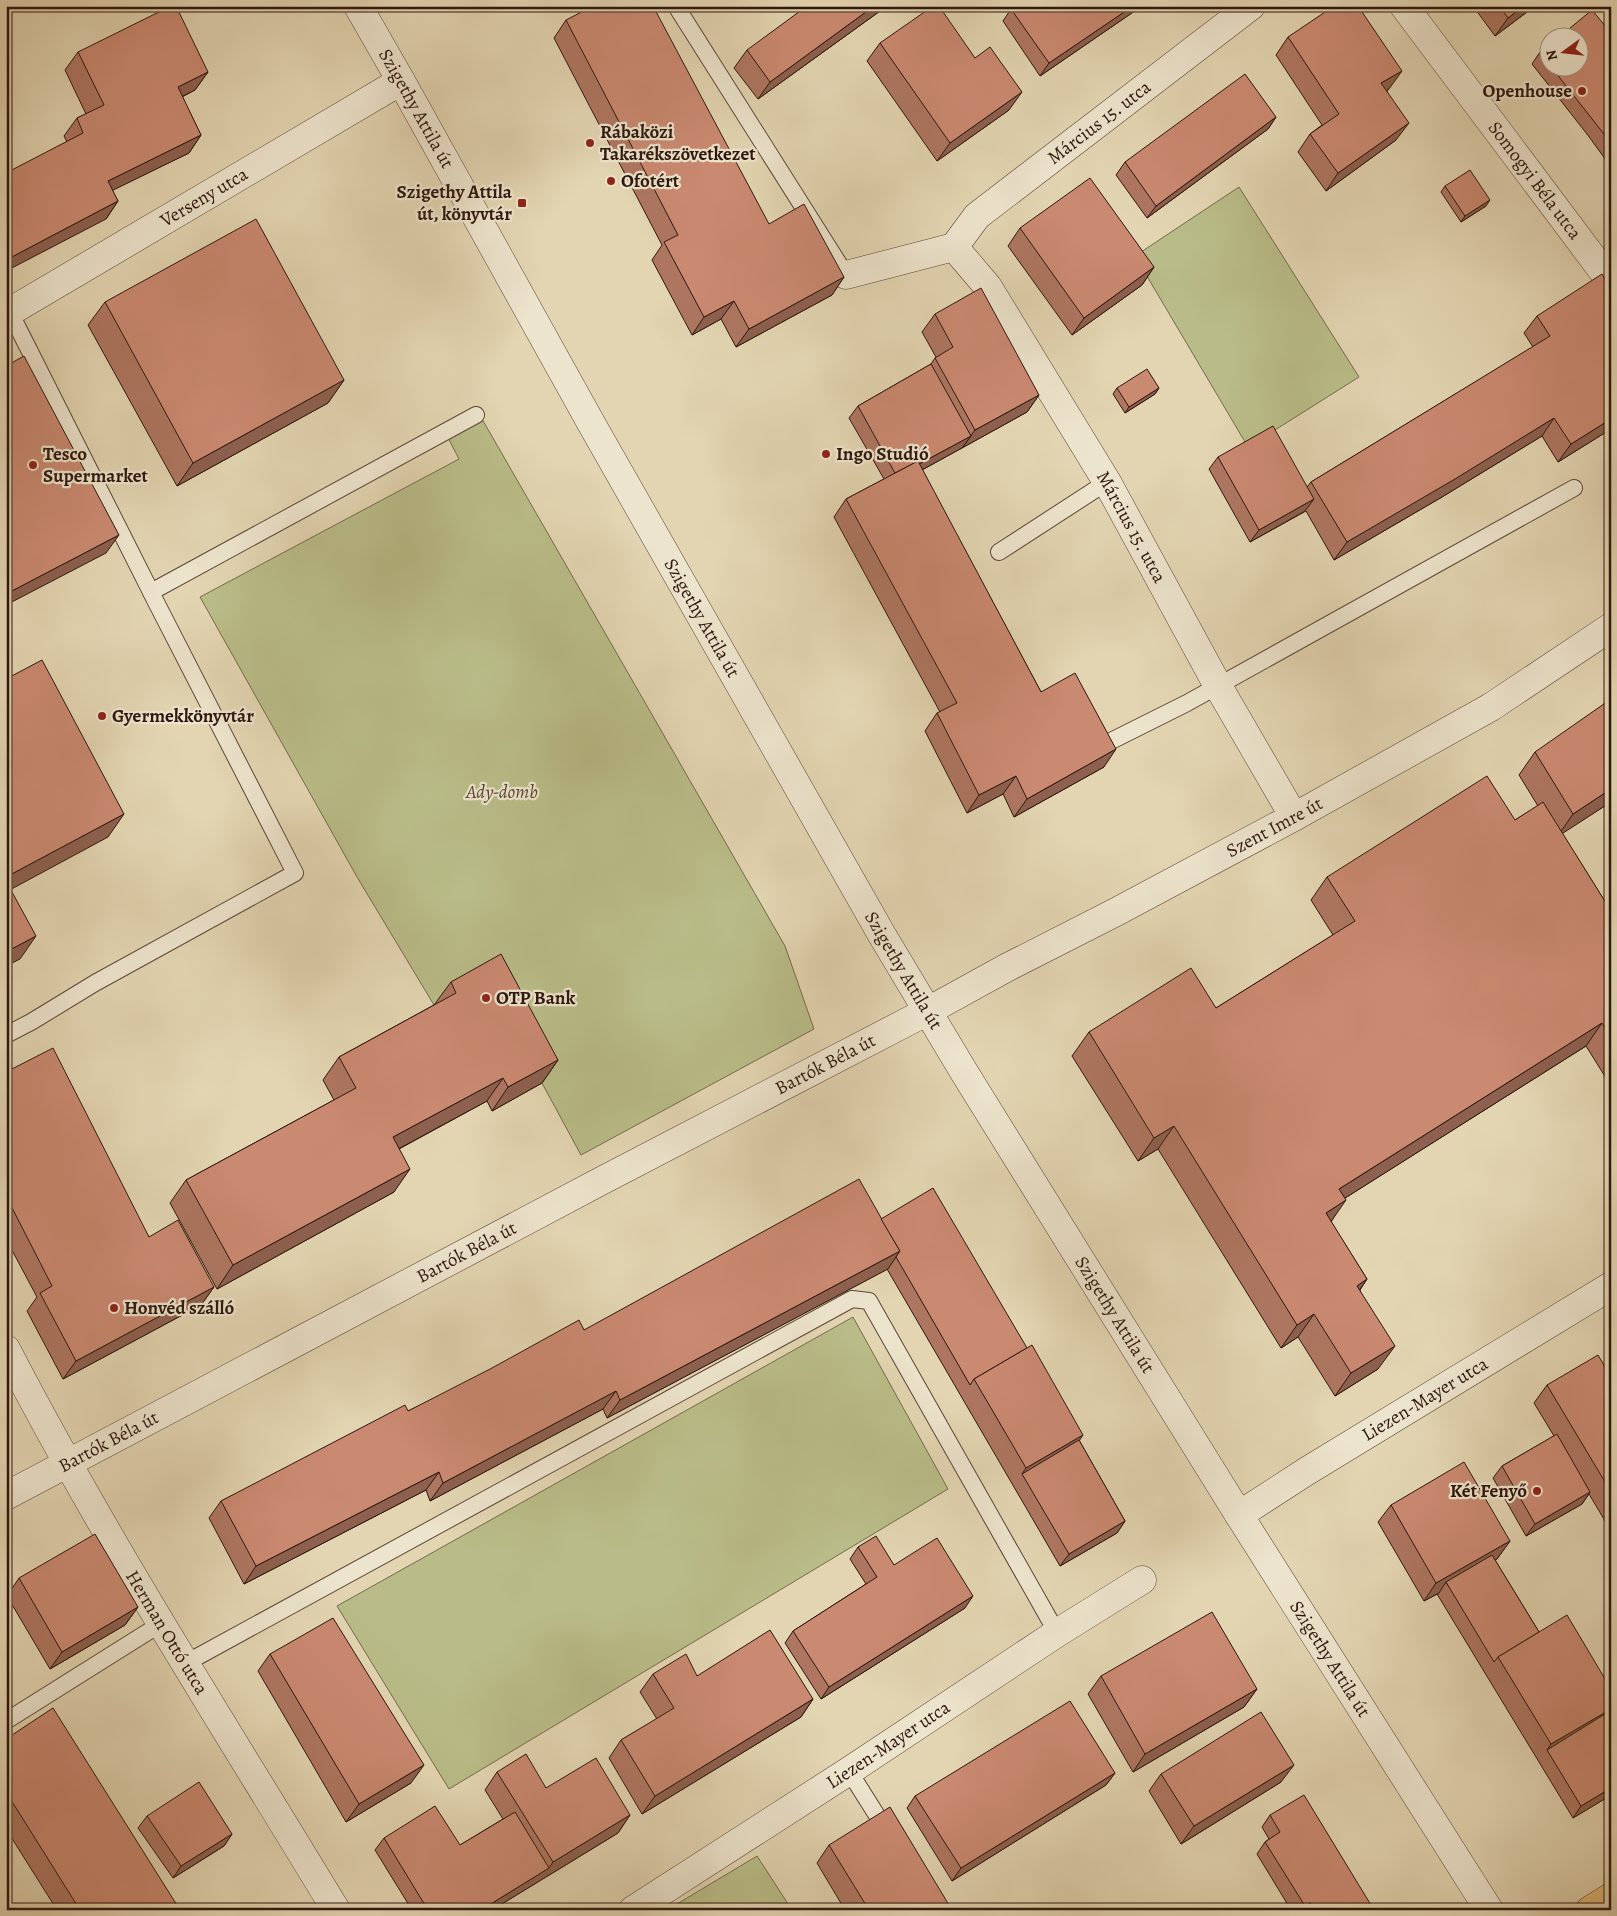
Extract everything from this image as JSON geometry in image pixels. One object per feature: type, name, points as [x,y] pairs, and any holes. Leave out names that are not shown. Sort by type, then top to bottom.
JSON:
[{"type":"main road","points":[[1590,1910],[1611,1897]]},
{"type":"street","name":"Szigethy Attila út","points":[[358,6],[591,423],[882,936],[964,1072],[1239,1515],[1488,1910]]},
{"type":"street","name":"Március 15. utca","points":[[1251,6],[977,216],[954,247],[988,287],[1107,482],[1218,686],[1294,817]]},
{"type":"street","name":"Somogyi Béla utca","points":[[1404,6],[1611,282]]},
{"type":"street","name":"Verseny utca","points":[[8,313],[401,81]]},
{"type":"street","points":[[846,275],[954,247]]},
{"type":"street","name":"Szent Imre út","points":[[928,1012],[1006,968],[1294,817],[1492,707],[1611,627]]},
{"type":"street","name":"Bartók Béla út","points":[[6,1496],[603,1180],[928,1012]]},
{"type":"street","name":"Liezen-Mayer utca","points":[[1239,1515],[1315,1466],[1611,1286]]},
{"type":"street","name":"Herman Ottó utca","points":[[6,1349],[88,1499],[336,1910]]},
{"type":"street","name":"Liezen-Mayer utca","points":[[633,1910],[849,1771],[1057,1633],[1142,1580]]},
{"type":"lane","points":[[676,6],[846,275]]},
{"type":"lane","points":[[6,1035],[295,873],[8,313]]},
{"type":"lane","points":[[150,592],[476,415]]},
{"type":"lane","points":[[999,552],[1107,482]]},
{"type":"lane","points":[[1109,742],[1187,703],[1574,488]]},
{"type":"lane","points":[[186,1663],[852,1298],[869,1301],[1057,1633]]},
{"type":"lane","points":[[6,1721],[162,1623]]},
{"type":"lane","points":[[849,1771],[895,1844]]},
{"type":"green space","points":[[1239,187],[1359,377],[1248,447],[1135,256]]},
{"type":"green space","name":"Ady-domb","points":[[482,419],[785,946],[814,1029],[581,1155],[485,978],[434,1005],[357,877],[200,597],[459,459],[445,432]]},
{"type":"green space","points":[[853,1317],[948,1489],[449,1789],[337,1606]]},
{"type":"green space","points":[[757,1856],[792,1910],[667,1910]]},
{"type":"building","points":[[171,6],[176,6],[208,72],[178,87],[201,135],[108,181],[118,201],[6,260],[6,173],[83,133],[77,118],[104,105],[78,52]]},
{"type":"building","points":[[593,6],[653,6],[769,224],[804,204],[844,277],[749,329],[734,301],[704,317],[664,242],[678,235],[566,20]]},
{"type":"building","points":[[807,6],[874,6],[770,82],[747,50]]},
{"type":"building","points":[[933,6],[939,6],[975,58],[990,47],[1022,92],[950,143],[880,43]]},
{"type":"building","points":[[1015,6],[1133,6],[1049,63],[1011,9]]},
{"type":"building","points":[[1334,6],[1358,6],[1402,71],[1381,83],[1409,123],[1338,173],[1310,134],[1339,114],[1288,37]]},
{"type":"building","points":[[1499,6],[1524,6],[1508,18]]},
{"type":"building","points":[[1592,10],[1611,33],[1611,143],[1560,78],[1590,78],[1590,28],[1570,28]]},
{"type":"building","points":[[1245,74],[1276,117],[1156,206],[1125,162]]},
{"type":"building","points":[[1470,170],[1490,200],[1465,216],[1445,186]]},
{"type":"building","points":[[1090,178],[1154,267],[1084,318],[1020,228]]},
{"type":"building","points":[[256,219],[344,380],[193,463],[105,302]]},
{"type":"building","points":[[1602,274],[1611,289],[1611,419],[1571,444],[1554,418],[1347,542],[1311,482],[1550,336],[1537,316]]},
{"type":"building","points":[[981,288],[1039,395],[975,430],[935,358],[953,347],[935,314]]},
{"type":"building","name":"Tesco Supermarket","points":[[24,356],[119,535],[6,594],[6,366]]},
{"type":"building","points":[[931,364],[971,436],[919,464],[918,461],[895,473],[858,406]]},
{"type":"building","points":[[1147,369],[1159,388],[1129,407],[1117,388]]},
{"type":"building","points":[[1273,426],[1314,499],[1259,530],[1218,457]]},
{"type":"building","points":[[918,461],[1041,692],[1075,673],[1116,749],[1027,799],[1016,776],[979,795],[937,713],[957,703],[846,499]]},
{"type":"building","points":[[42,660],[124,814],[6,877],[6,679]]},
{"type":"building","points":[[1611,699],[1611,789],[1573,814],[1535,752]]},
{"type":"building","points":[[1487,776],[1515,820],[1543,802],[1611,911],[1611,1037],[1602,1023],[1339,1189],[1346,1200],[1326,1213],[1367,1279],[1357,1286],[1395,1346],[1351,1373],[1314,1314],[1297,1325],[1174,1126],[1154,1138],[1089,1032],[1191,968],[1216,1008],[1355,921],[1327,877]]},
{"type":"building","points":[[6,881],[36,936],[6,952]]},
{"type":"building","points":[[501,954],[558,1060],[508,1087],[503,1078],[393,1137],[410,1169],[233,1265],[186,1180],[356,1088],[339,1057],[456,993],[451,982]]},
{"type":"building","points":[[53,1048],[149,1237],[178,1220],[214,1287],[76,1361],[40,1293],[52,1286],[6,1196],[6,1072]]},
{"type":"building","points":[[859,1179],[900,1251],[620,1400],[616,1391],[443,1483],[439,1472],[256,1566],[221,1501],[405,1405],[408,1411],[492,1368],[579,1320],[584,1330]]},
{"type":"building","points":[[933,1188],[1027,1348],[974,1379],[970,1385],[896,1257],[900,1251],[881,1219]]},
{"type":"building","points":[[1032,1345],[1083,1435],[1026,1468],[974,1379]]},
{"type":"building","points":[[1598,1355],[1611,1377],[1611,1492],[1547,1385]]},
{"type":"building","name":"Két Fenyő","points":[[1557,1434],[1590,1492],[1535,1524],[1502,1466]]},
{"type":"building","points":[[1079,1440],[1125,1521],[1069,1554],[1022,1474]]},
{"type":"building","points":[[1464,1462],[1510,1541],[1436,1583],[1391,1505]]},
{"type":"building","points":[[95,1534],[138,1607],[62,1652],[19,1578]]},
{"type":"building","points":[[876,1536],[894,1565],[937,1538],[973,1596],[829,1687],[793,1631],[877,1577],[858,1547]]},
{"type":"building","points":[[1492,1555],[1539,1632],[1498,1657],[1494,1662],[1446,1582]]},
{"type":"building","points":[[1212,1612],[1257,1689],[1145,1754],[1101,1676]]},
{"type":"building","points":[[1567,1615],[1611,1689],[1611,1709],[1551,1744],[1498,1657]]},
{"type":"building","points":[[333,1618],[424,1765],[359,1804],[270,1654]]},
{"type":"building","points":[[770,1630],[813,1699],[655,1796],[621,1740],[674,1708],[653,1674],[686,1654],[697,1676]]},
{"type":"building","points":[[1070,1701],[1115,1773],[961,1868],[915,1796]]},
{"type":"building","points":[[53,1708],[180,1910],[80,1910],[6,1792],[6,1739]]},
{"type":"building","points":[[1261,1712],[1294,1765],[1194,1826],[1161,1774]]},
{"type":"building","points":[[1605,1714],[1611,1723],[1611,1788],[1581,1806],[1547,1750]]},
{"type":"building","points":[[526,1754],[546,1788],[596,1758],[630,1815],[553,1862],[497,1772]]},
{"type":"building","points":[[199,1782],[232,1834],[181,1866],[147,1816]]},
{"type":"building","points":[[1304,1795],[1374,1910],[1314,1910],[1310,1903],[1305,1906],[1265,1842],[1280,1832],[1270,1815]]},
{"type":"building","points":[[435,1806],[460,1845],[515,1812],[549,1868],[481,1910],[428,1910],[384,1838]]},
{"type":"building","points":[[890,1807],[952,1910],[869,1910],[829,1845]]},
{"type":"building","points":[[1310,1903],[1314,1910],[1300,1910]]},
{"type":"place","name":"Openhouse","points":[[1582,91]]},
{"type":"place","name":"Rábaközi Takarékszövetkezet","points":[[590,143]]},
{"type":"place","name":"Ofotért","points":[[611,181]]},
{"type":"place","name":"Szigethy Attila út, könyvtár","points":[[522,203]]},
{"type":"place","name":"Ingo Studió","points":[[826,454]]},
{"type":"place","name":"Tesco Supermarket","points":[[33,465]]},
{"type":"place","name":"Gyermekkönyvtár","points":[[102,716]]},
{"type":"place","name":"OTP Bank","points":[[486,998]]},
{"type":"place","name":"Honvéd szálló","points":[[114,1308]]},
{"type":"place","name":"Két Fenyő","points":[[1537,1491]]}]
